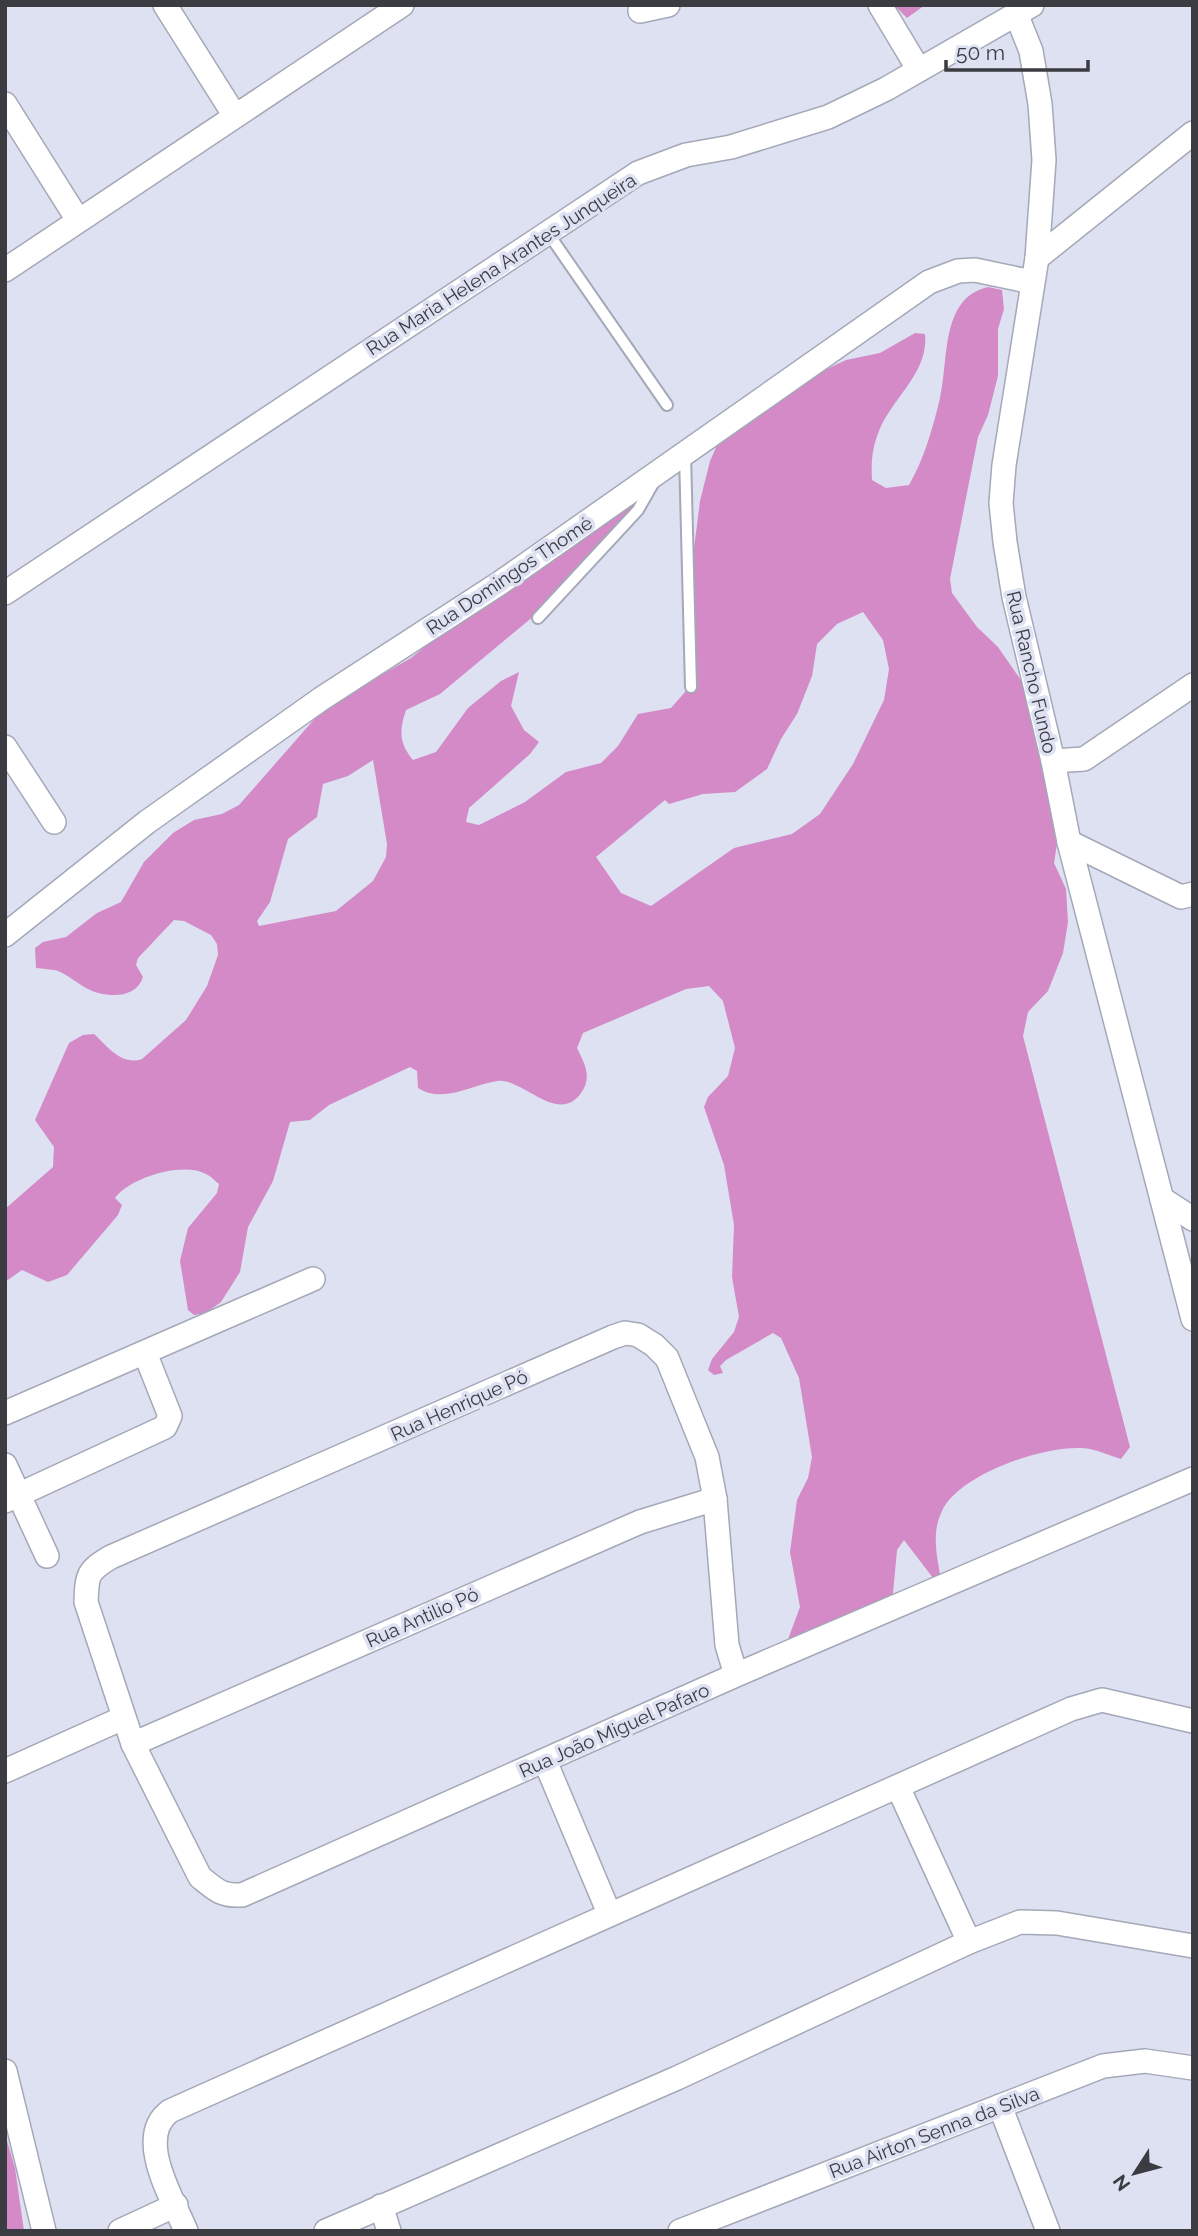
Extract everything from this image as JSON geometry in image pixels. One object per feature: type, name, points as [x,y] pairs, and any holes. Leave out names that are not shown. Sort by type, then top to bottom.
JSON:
[{"type":"street","points":[[165,5],[235,116]]},
{"type":"street","points":[[5,270],[402,5]]},
{"type":"street","points":[[640,11],[668,5]]},
{"type":"street","points":[[880,5],[919,70]]},
{"type":"street","name":"Rua Maria Helena Arantes Junqueira","points":[[5,593],[638,173],[687,155],[731,147],[828,117],[886,89],[1024,10]]},
{"type":"street","name":"Rua Rancho Fundo","points":[[1024,10],[1040,104],[1044,160],[1037,258],[1004,465],[1001,503],[1005,542],[1014,597],[1053,761],[1069,842],[1193,1319]]},
{"type":"street","points":[[5,104],[78,220]]},
{"type":"street","points":[[1037,258],[1193,133]]},
{"type":"street","name":"Rua Domingos Thomé","points":[[5,935],[147,822],[310,707],[500,583],[929,282],[958,271],[975,270],[1032,282]]},
{"type":"street","points":[[1053,761],[1084,759],[1193,685]]},
{"type":"street","points":[[5,747],[54,822]]},
{"type":"street","points":[[1069,842],[1181,897],[1193,894]]},
{"type":"street","points":[[1162,1199],[1191,1212]]},
{"type":"street","points":[[5,1413],[313,1279]]},
{"type":"street","name":"Rua Henrique Pó","points":[[123,1718],[86,1602],[86,1578],[93,1567],[625,1333],[638,1335],[654,1345],[667,1358],[707,1457],[715,1499],[727,1645],[736,1675]]},
{"type":"street","points":[[13,1498],[165,1427],[170,1416],[149,1363]]},
{"type":"street","points":[[5,1465],[13,1498],[47,1556]]},
{"type":"street","name":"Rua João Miguel Pafaro","points":[[123,1718],[133,1744],[200,1877],[218,1892],[242,1895],[736,1675],[1193,1479]]},
{"type":"street","name":"Rua Antilio Pó","points":[[133,1744],[640,1522],[715,1499]]},
{"type":"street","points":[[186,2231],[158,2165],[153,2142],[161,2117],[170,2111],[609,1913],[1087,1703],[1102,1700],[1193,1721]]},
{"type":"street","points":[[5,1771],[123,1718]]},
{"type":"street","points":[[545,1761],[609,1913]]},
{"type":"street","points":[[898,1787],[969,1942]]},
{"type":"street","points":[[326,2231],[677,2078],[969,1942],[1020,1922],[1057,1923],[1193,1946]]},
{"type":"street","name":"Rua Airton Senna da Silva","points":[[680,2231],[1102,2066],[1145,2061],[1193,2068]]},
{"type":"street","points":[[5,2071],[44,2231]]},
{"type":"street","points":[[1000,2106],[1048,2231]]},
{"type":"street","points":[[120,2231],[176,2205]]},
{"type":"street","points":[[381,2206],[389,2231]]},
{"type":"lane","points":[[548,233],[667,405]]},
{"type":"lane","points":[[685,454],[691,687]]},
{"type":"lane","points":[[538,618],[638,510],[661,470]]},
{"type":"shaded area","points":[[894,5],[925,5],[907,18]]},
{"type":"shaded area","points":[[988,287],[1002,290],[1004,309],[998,329],[998,376],[988,415],[978,437],[950,579],[952,593],[977,627],[998,647],[1043,712],[1067,764],[1069,797],[1059,831],[1054,863],[1066,889],[1068,922],[1063,953],[1048,991],[1028,1012],[1023,1036],[1130,1447],[1121,1459],[1090,1449],[1053,1450],[1008,1463],[986,1473],[967,1484],[952,1497],[942,1511],[936,1536],[941,1580],[933,1578],[904,1540],[897,1550],[893,1593],[886,1607],[866,1619],[838,1618],[814,1639],[787,1642],[800,1607],[790,1552],[797,1500],[808,1478],[812,1457],[799,1378],[781,1338],[773,1333],[726,1360],[720,1366],[723,1373],[714,1375],[708,1370],[712,1359],[734,1332],[739,1317],[732,1277],[734,1225],[724,1165],[704,1107],[708,1097],[728,1076],[735,1048],[723,1001],[709,986],[686,989],[583,1033],[577,1048],[587,1076],[585,1087],[572,1102],[551,1103],[517,1086],[497,1081],[457,1092],[437,1094],[418,1088],[417,1071],[410,1067],[329,1105],[310,1120],[290,1122],[273,1181],[248,1227],[240,1272],[221,1302],[206,1313],[194,1315],[188,1310],[180,1261],[188,1228],[217,1193],[219,1184],[196,1170],[184,1169],[157,1174],[122,1191],[115,1198],[122,1205],[118,1215],[67,1275],[48,1282],[22,1270],[5,1282],[5,1209],[53,1167],[54,1147],[35,1120],[69,1043],[83,1035],[94,1034],[122,1058],[142,1059],[186,1020],[207,986],[218,955],[217,944],[211,935],[184,921],[174,920],[138,958],[136,965],[143,977],[134,990],[110,995],[86,988],[58,971],[36,968],[35,948],[43,942],[66,937],[97,913],[121,902],[144,862],[173,833],[194,820],[222,814],[239,805],[325,707],[411,658],[483,600],[646,492],[600,547],[535,615],[440,694],[406,710],[402,724],[403,742],[413,760],[436,752],[468,708],[501,681],[519,672],[511,706],[524,730],[539,742],[530,754],[469,808],[466,822],[479,825],[525,802],[566,772],[601,763],[618,746],[638,714],[671,708],[692,684],[690,580],[700,501],[710,461],[727,423],[780,391],[846,360],[880,353],[915,333],[925,334],[925,348],[916,373],[885,419],[872,456],[872,480],[886,488],[909,485],[924,454],[934,421],[954,317],[973,293]],"holes":[[[863,612],[883,640],[889,669],[884,700],[853,764],[820,814],[792,834],[734,848],[651,906],[621,893],[596,857],[665,800],[669,804],[703,794],[735,792],[767,769],[797,714],[812,676],[817,644],[837,624]],[[373,760],[387,844],[386,857],[373,881],[336,911],[259,926],[257,921],[270,902],[288,839],[317,817],[323,784],[348,776]]]},
{"type":"shaded area","points":[[5,2134],[15,2168],[24,2231],[5,2231]]}]
